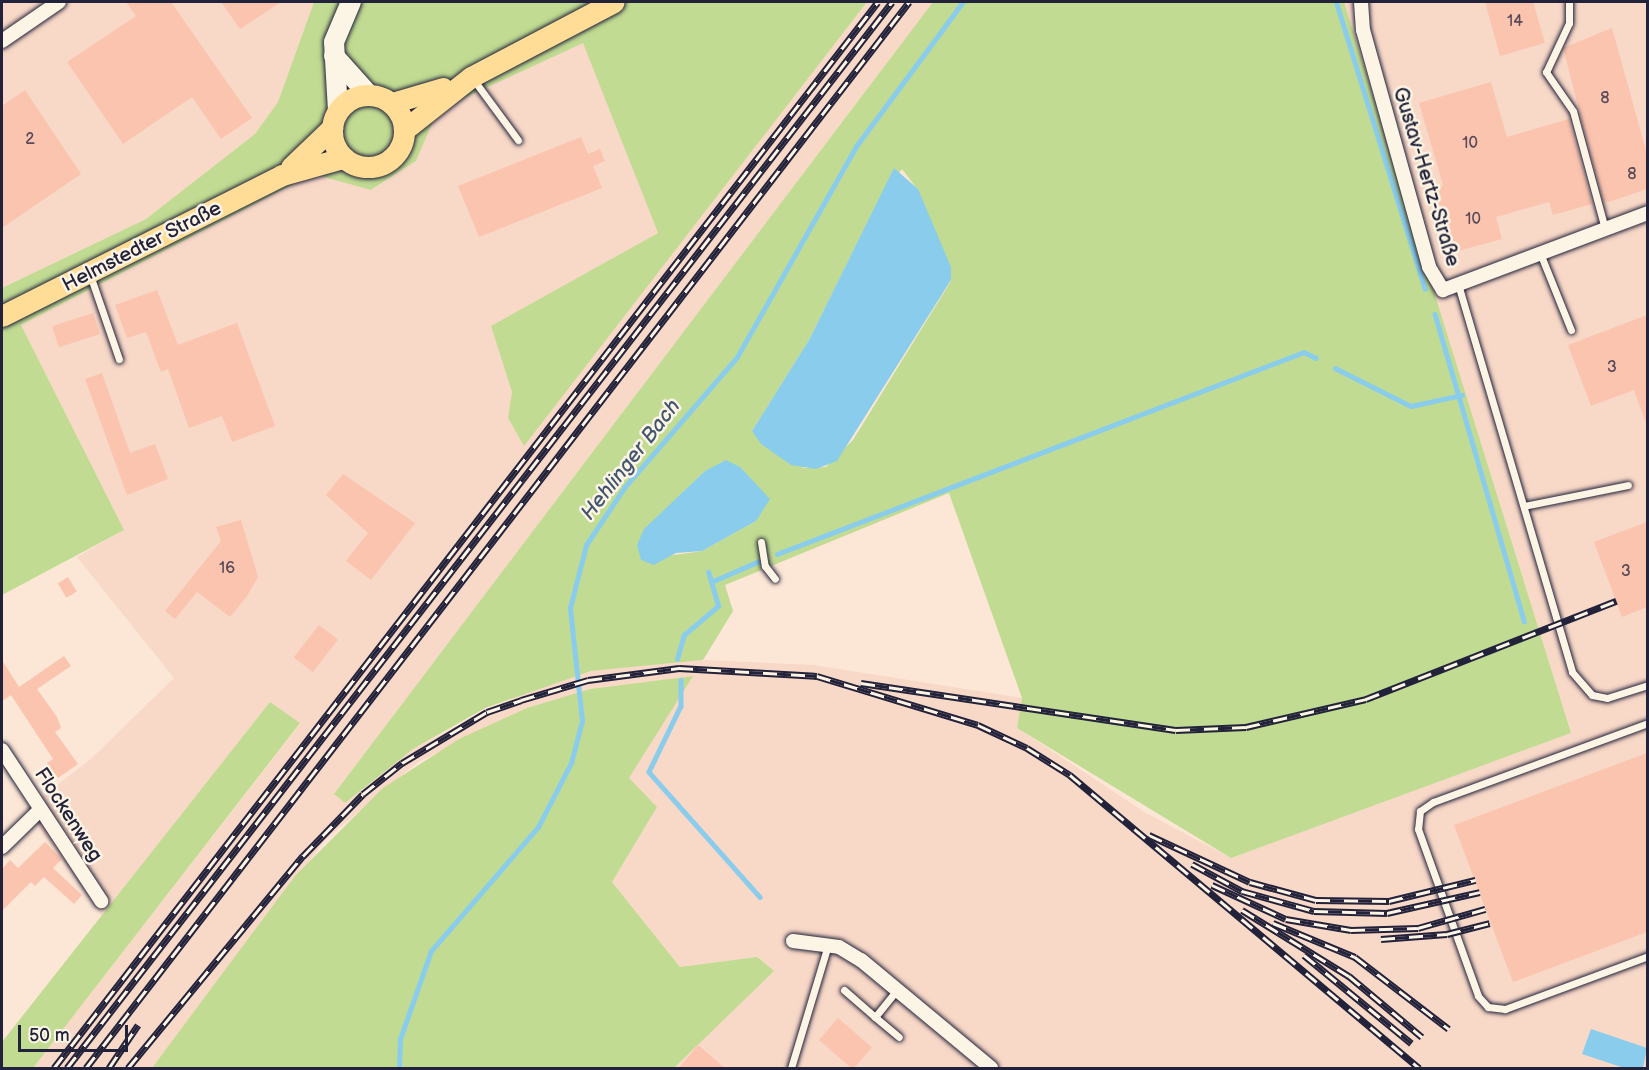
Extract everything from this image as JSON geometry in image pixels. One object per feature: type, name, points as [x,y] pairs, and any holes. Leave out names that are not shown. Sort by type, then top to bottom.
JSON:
[{"type":"main road","points":[[351,2],[337,26],[334,56],[335,119],[343,158],[363,167],[384,164],[399,150],[405,130],[471,77]]},
{"type":"main road","points":[[334,56],[369,94],[392,103],[471,77],[614,2]]},
{"type":"main road","points":[[335,119],[351,99],[369,94]]},
{"type":"main road","points":[[392,103],[405,130]]},
{"type":"main road","name":"Helmstedter Straße","points":[[282,175],[335,119]]},
{"type":"main road","name":"Helmstedter Straße","points":[[2,316],[90,274],[282,175],[343,158]]},
{"type":"street","points":[[2,41],[59,2]]},
{"type":"street","name":"Gustav-Hertz-Straße","points":[[1361,2],[1363,30],[1429,267],[1443,290],[1647,213]]},
{"type":"street","name":"Flockenweg","points":[[2,750],[101,901]]},
{"type":"street","points":[[2,848],[41,809]]},
{"type":"street","points":[[793,941],[828,945],[861,960],[992,1068]]},
{"type":"lane","points":[[1569,2],[1569,23],[1546,72],[1573,111],[1605,229]]},
{"type":"lane","points":[[471,77],[518,140]]},
{"type":"lane","points":[[1540,253],[1571,330]]},
{"type":"lane","points":[[90,274],[119,358]]},
{"type":"lane","points":[[1458,284],[1524,507],[1581,686],[1607,698],[1647,685]]},
{"type":"lane","points":[[1524,507],[1628,485]]},
{"type":"lane","points":[[761,542],[765,566],[775,579]]},
{"type":"lane","points":[[1647,723],[1433,802],[1420,811],[1418,829],[1478,996],[1488,1007],[1505,1009],[1647,956]]},
{"type":"lane","points":[[791,1068],[828,945]]},
{"type":"lane","points":[[844,990],[899,1037]]},
{"type":"lane","points":[[875,1017],[897,990]]},
{"type":"shaded area","points":[[2,2],[314,2],[278,102],[255,134],[146,219],[2,288]]},
{"type":"shaded area","points":[[867,2],[933,2],[334,794],[345,803],[413,749],[524,693],[591,671],[703,660],[813,665],[1022,698],[1017,728],[1146,813],[1231,858],[1571,733],[1344,2],[1647,2],[1647,1068],[674,1068],[698,1045],[757,957],[680,967],[612,882],[657,807],[628,779],[692,676],[590,689],[527,708],[418,762],[326,839],[152,1068],[33,1068],[300,724],[270,702],[102,916],[26,809],[91,759],[174,678],[77,557],[124,530],[21,325],[313,174],[372,190],[416,161],[438,110],[583,42],[658,233],[491,326],[512,392],[508,418],[524,445]]},
{"type":"green space","points":[[314,2],[867,2],[524,446],[508,418],[512,392],[491,326],[658,233],[583,43],[438,110],[416,161],[371,190],[313,174],[21,325],[124,530],[2,595],[2,288],[146,219],[255,134],[278,102]]},
{"type":"green space","points":[[933,2],[1344,2],[1571,733],[1231,858],[1017,728],[1022,698],[949,493],[725,585],[733,611],[703,660],[591,671],[485,708],[413,749],[345,803],[334,794]],"holes":[[[902,169],[918,190],[951,281],[853,440],[826,467],[804,468],[752,431],[809,340],[881,195]],[[705,471],[756,521],[702,551],[667,556],[645,529]]]},
{"type":"green space","points":[[693,676],[629,778],[657,807],[612,882],[680,967],[757,957],[774,971],[674,1068],[152,1068],[295,876],[383,788],[459,739],[527,708],[590,689]]},
{"type":"green space","points":[[270,702],[300,723],[33,1068],[2,1068],[2,1042]]},
{"type":"water","points":[[894,168],[918,189],[951,267],[951,280],[837,461],[816,469],[791,465],[761,444],[752,431],[809,340]]},
{"type":"water","points":[[726,460],[740,467],[770,499],[756,521],[702,551],[676,553],[654,565],[641,560],[637,545],[644,529],[705,471]]},
{"type":"water","points":[[1591,1029],[1647,1048],[1643,1068],[1624,1068],[1582,1054]]},
{"type":"building","points":[[126,2],[171,2],[252,118],[221,139],[192,97],[123,144],[67,62],[136,16]]},
{"type":"building","points":[[221,2],[281,2],[240,29]]},
{"type":"building","points":[[1485,2],[1533,2],[1545,43],[1500,56]]},
{"type":"building","points":[[1612,28],[1647,154],[1647,189],[1609,202],[1603,201],[1563,48]]},
{"type":"building","points":[[1491,82],[1507,137],[1569,119],[1592,204],[1553,215],[1549,202],[1496,217],[1502,239],[1447,254],[1428,190],[1443,185],[1419,103]]},
{"type":"building","points":[[25,90],[81,174],[2,228],[2,106]]},
{"type":"building","points":[[581,137],[588,154],[600,149],[605,161],[593,166],[602,188],[479,237],[458,186]]},
{"type":"building","points":[[157,290],[178,345],[237,323],[275,426],[232,442],[222,416],[189,428],[168,369],[161,372],[146,332],[127,338],[115,305]]},
{"type":"building","points":[[93,313],[100,334],[59,347],[52,326]]},
{"type":"building","points":[[1647,315],[1646,423],[1634,390],[1591,406],[1568,345]]},
{"type":"building","points":[[102,373],[130,453],[155,444],[168,479],[127,495],[85,379]]},
{"type":"building","points":[[343,474],[415,523],[371,580],[346,561],[368,533],[326,495]]},
{"type":"building","points":[[241,520],[258,577],[247,596],[230,617],[197,592],[175,619],[165,611],[221,541],[216,527]]},
{"type":"building","points":[[1647,522],[1647,607],[1622,617],[1594,542]]},
{"type":"building","points":[[68,577],[77,592],[66,598],[58,583]]},
{"type":"building","points":[[319,625],[338,640],[313,672],[294,657]]},
{"type":"building","points":[[64,656],[71,666],[37,689],[57,717],[61,728],[55,732],[78,764],[58,778],[47,763],[53,759],[11,695],[2,701],[2,660],[19,687]]},
{"type":"building","points":[[1647,753],[1647,932],[1513,982],[1454,825]]},
{"type":"building","points":[[45,842],[62,859],[53,868],[82,895],[74,904],[44,877],[35,886],[31,882],[2,911],[2,869],[10,860],[18,868]]},
{"type":"building","points":[[838,1018],[872,1048],[854,1068],[851,1068],[819,1040]]},
{"type":"building","points":[[698,1045],[725,1068],[679,1068]]},
{"type":"waterway","name":"Hehlinger Bach","points":[[399,1068],[400,1039],[431,951],[538,827],[571,763],[582,721],[570,608],[586,545],[624,488],[737,357],[857,145],[963,2]]},
{"type":"waterway","points":[[1337,4],[1425,289]]},
{"type":"waterway","points":[[1435,314],[1524,621]]},
{"type":"waterway","points":[[777,554],[1304,352],[1316,358]]},
{"type":"waterway","points":[[1335,368],[1411,406],[1462,395]]},
{"type":"waterway","points":[[711,582],[757,562]]},
{"type":"waterway","points":[[677,659],[684,635],[718,606],[708,572]]},
{"type":"waterway","points":[[681,680],[681,706],[649,772],[760,897]]},
{"type":"railway","points":[[54,1068],[878,2]]},
{"type":"railway","points":[[67,1068],[892,2]]},
{"type":"railway","points":[[86,1068],[909,2]]},
{"type":"railway","points":[[861,683],[1176,730],[1246,727],[1366,699],[1616,601]]},
{"type":"railway","points":[[128,1068],[303,856],[363,794],[402,763],[487,712],[521,700],[588,680],[679,668],[817,676],[978,725],[1027,748],[1070,775],[1419,1068]]},
{"type":"railway","points":[[1149,835],[1250,882],[1316,900],[1389,901],[1475,880]]},
{"type":"railway","points":[[1192,864],[1242,891],[1314,911],[1387,913],[1480,892]]},
{"type":"railway","points":[[1212,885],[1286,919],[1351,930],[1418,928],[1485,909]]},
{"type":"railway","points":[[1242,910],[1349,976],[1422,1037]]},
{"type":"railway","points":[[1273,923],[1355,957],[1449,1029]]},
{"type":"railway","points":[[1381,939],[1447,934],[1490,923]]},
{"type":"railway","points":[[1304,955],[1411,1043]]},
{"type":"railway","points":[[109,1068],[138,1025]]}]
